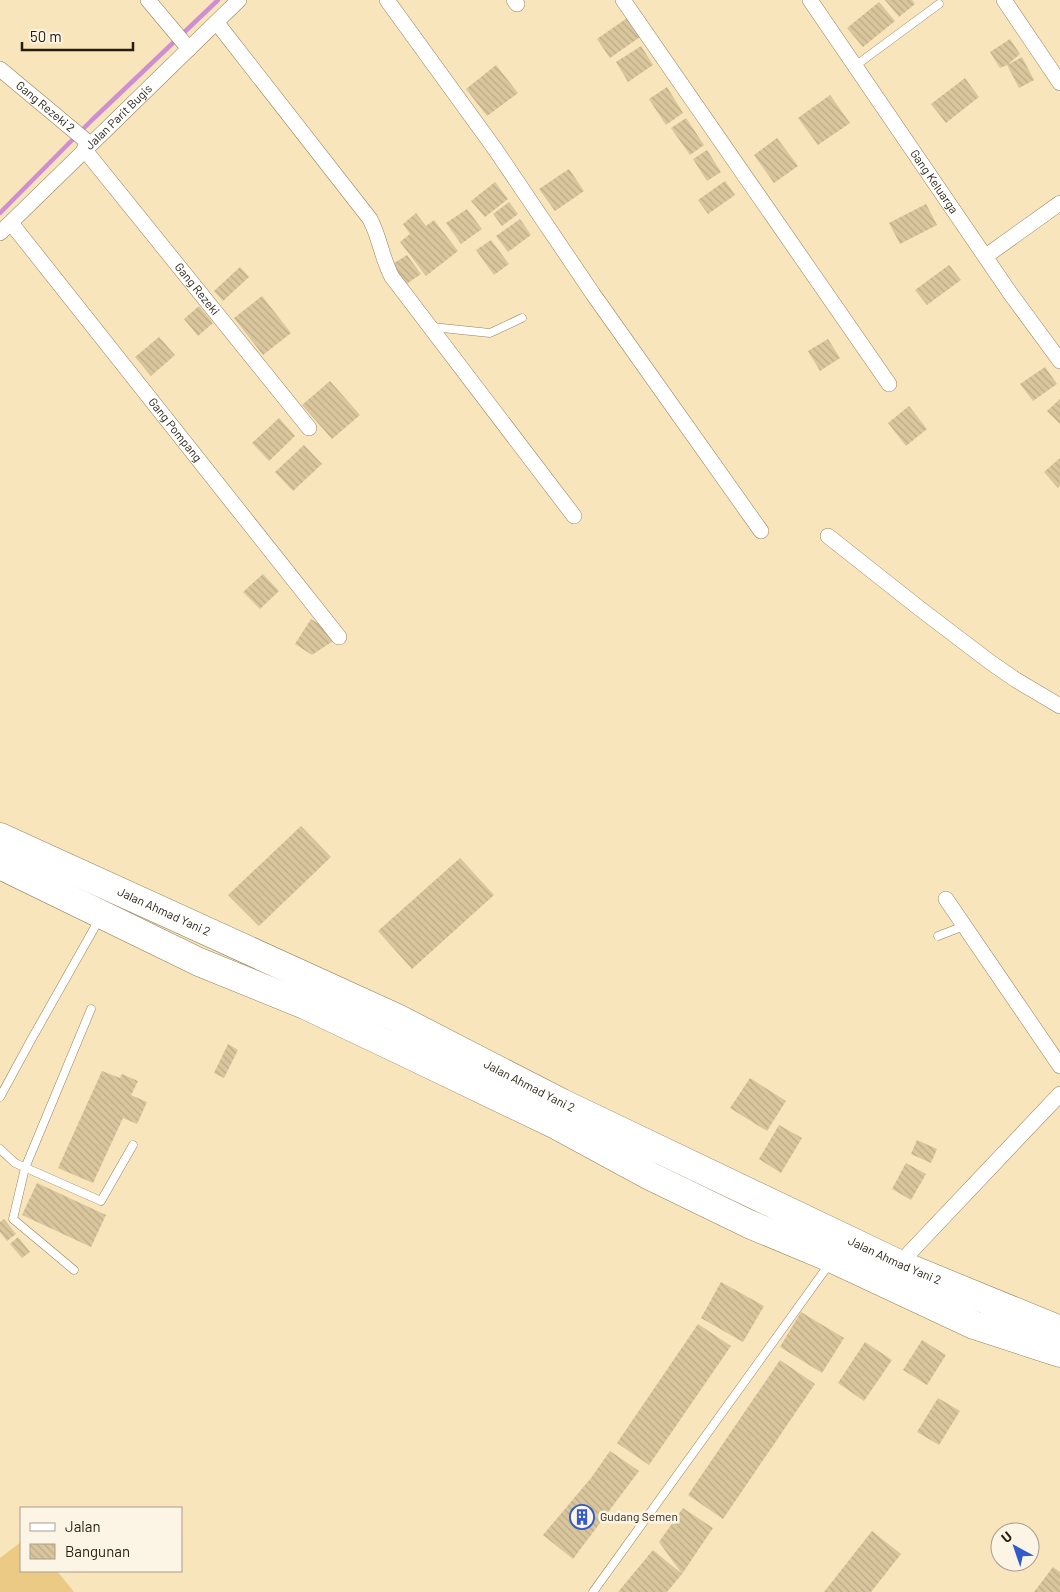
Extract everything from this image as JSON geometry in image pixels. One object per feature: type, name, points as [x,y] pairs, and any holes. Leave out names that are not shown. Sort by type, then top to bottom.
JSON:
[{"type":"highway","name":"Jalan Ahmad Yani 2","points":[[0,837],[397,1018],[562,1102],[899,1264],[1060,1330]]},
{"type":"highway","name":"Jalan Ahmad Yani 2","points":[[0,865],[199,962],[332,1017],[556,1124],[650,1176],[741,1220],[833,1259],[974,1325],[1060,1353]]},
{"type":"street","points":[[148,0],[189,49]]},
{"type":"street","name":"Jalan Parit Bugis","points":[[5,228],[87,146],[239,0]]},
{"type":"street","points":[[387,0],[495,149],[593,294],[761,531]]},
{"type":"street","points":[[623,0],[889,384]]},
{"type":"street","name":"Gang Keluarga","points":[[810,0],[1010,293],[1060,361]]},
{"type":"street","points":[[1004,0],[1060,83]]},
{"type":"street","points":[[217,23],[370,220],[376,230],[389,272],[574,516]]},
{"type":"street","name":"Gang Rezeki 2","points":[[0,69],[87,146]]},
{"type":"street","name":"Gang Rezeki","points":[[87,146],[309,428]]},
{"type":"street","points":[[986,256],[1060,203]]},
{"type":"street","name":"Gang Pompang","points":[[5,228],[340,637]]},
{"type":"street","points":[[828,536],[990,662],[1060,706]]},
{"type":"street","points":[[946,899],[1060,1066]]},
{"type":"street","points":[[899,1264],[1060,1094]]},
{"type":"lane","points":[[855,66],[939,4]]},
{"type":"lane","points":[[430,327],[490,333],[522,318]]},
{"type":"lane","points":[[0,1098],[102,914]]},
{"type":"lane","points":[[938,936],[964,926]]},
{"type":"lane","points":[[74,1270],[13,1219],[25,1168],[91,1009]]},
{"type":"lane","points":[[0,1149],[15,1164],[101,1202],[133,1145]]},
{"type":"lane","points":[[594,1592],[833,1259]]},
{"type":"shaded area","points":[[20,1543],[20,1572],[58,1572],[74,1592],[0,1592],[0,1558]]},
{"type":"building","points":[[885,0],[912,0],[915,4],[899,17]]},
{"type":"building","points":[[879,2],[895,21],[863,47],[847,28]]},
{"type":"building","points":[[627,18],[640,37],[610,58],[597,39]]},
{"type":"building","points":[[1010,39],[1020,54],[1007,65],[1000,68],[990,52]]},
{"type":"building","points":[[641,46],[653,65],[628,82],[616,62]]},
{"type":"building","points":[[1022,57],[1034,80],[1019,88],[1007,65]]},
{"type":"building","points":[[496,65],[518,93],[487,116],[466,89]]},
{"type":"building","points":[[965,78],[979,97],[946,123],[931,104]]},
{"type":"building","points":[[667,87],[683,113],[666,125],[649,99]]},
{"type":"building","points":[[830,95],[850,123],[818,145],[798,118]]},
{"type":"building","points":[[686,118],[704,145],[690,155],[671,128]]},
{"type":"building","points":[[777,138],[798,166],[774,183],[754,155]]},
{"type":"building","points":[[707,150],[721,172],[707,181],[693,159]]},
{"type":"building","points":[[569,169],[584,191],[555,211],[539,189]]},
{"type":"building","points":[[725,181],[735,195],[708,214],[698,200]]},
{"type":"building","points":[[495,182],[508,199],[485,217],[471,201]]},
{"type":"building","points":[[509,202],[518,214],[502,226],[493,214]]},
{"type":"building","points":[[926,204],[937,225],[900,244],[889,223]]},
{"type":"building","points":[[467,209],[482,229],[461,244],[446,223]]},
{"type":"building","points":[[416,213],[426,226],[434,220],[458,251],[426,276],[400,242],[410,234],[403,224]]},
{"type":"building","points":[[520,219],[531,235],[508,252],[496,236]]},
{"type":"building","points":[[491,240],[509,264],[494,275],[476,250]]},
{"type":"building","points":[[407,255],[421,274],[405,285],[391,265]]},
{"type":"building","points":[[949,265],[961,280],[927,305],[915,290]]},
{"type":"building","points":[[240,267],[249,277],[223,301],[214,291]]},
{"type":"building","points":[[262,296],[291,333],[263,355],[234,318]]},
{"type":"building","points":[[199,306],[213,323],[198,336],[184,319]]},
{"type":"building","points":[[159,337],[175,355],[151,376],[135,357]]},
{"type":"building","points":[[828,339],[840,358],[820,371],[808,351]]},
{"type":"building","points":[[1045,367],[1057,384],[1033,401],[1020,384]]},
{"type":"building","points":[[330,381],[360,415],[332,439],[302,405]]},
{"type":"building","points":[[1060,399],[1060,424],[1047,411]]},
{"type":"building","points":[[909,406],[927,429],[906,446],[888,423]]},
{"type":"building","points":[[279,418],[295,436],[269,461],[252,443]]},
{"type":"building","points":[[304,445],[322,464],[293,491],[275,472]]},
{"type":"building","points":[[1060,458],[1060,486],[1058,488],[1044,472]]},
{"type":"building","points":[[263,574],[279,591],[260,609],[243,592]]},
{"type":"building","points":[[311,619],[339,637],[312,655],[295,644]]},
{"type":"building","points":[[301,826],[331,857],[259,926],[228,895]]},
{"type":"building","points":[[460,858],[494,895],[412,969],[378,931]]},
{"type":"building","points":[[228,1044],[238,1050],[224,1078],[214,1073]]},
{"type":"building","points":[[102,1071],[120,1078],[122,1074],[138,1081],[131,1095],[147,1102],[137,1124],[123,1118],[93,1183],[58,1168]]},
{"type":"building","points":[[750,1078],[786,1101],[767,1131],[730,1108]]},
{"type":"building","points":[[779,1125],[802,1138],[781,1173],[759,1159]]},
{"type":"building","points":[[917,1140],[937,1149],[931,1163],[911,1154]]},
{"type":"building","points":[[906,1163],[926,1174],[911,1200],[892,1189]]},
{"type":"building","points":[[37,1183],[106,1215],[91,1247],[22,1215]]},
{"type":"building","points":[[4,1219],[16,1234],[7,1241],[0,1232],[0,1222]]},
{"type":"building","points":[[18,1237],[30,1252],[22,1258],[10,1244]]},
{"type":"building","points":[[721,1282],[764,1306],[743,1342],[701,1318]]},
{"type":"building","points":[[801,1312],[844,1338],[822,1373],[780,1347]]},
{"type":"building","points":[[698,1324],[731,1346],[649,1465],[617,1443]]},
{"type":"building","points":[[922,1340],[946,1355],[927,1385],[903,1370]]},
{"type":"building","points":[[865,1342],[892,1360],[864,1401],[838,1383]]},
{"type":"building","points":[[780,1360],[815,1384],[723,1519],[688,1495]]},
{"type":"building","points":[[938,1398],[960,1411],[939,1445],[917,1432]]},
{"type":"building","name":"Gudang Semen","points":[[610,1451],[639,1471],[573,1559],[543,1535],[591,1478]]},
{"type":"building","points":[[683,1508],[713,1528],[682,1574],[659,1542]]},
{"type":"building","points":[[872,1531],[901,1554],[871,1592],[824,1592]]},
{"type":"building","name":"Gudang Semen","points":[[653,1550],[682,1574],[667,1592],[618,1592]]},
{"type":"building","points":[[1053,1567],[1060,1572],[1060,1592],[1034,1592]]},
{"type":"waterway","points":[[0,213],[92,120],[218,0]]},
{"type":"place","name":"Gudang Semen","points":[[582,1517]]}]
